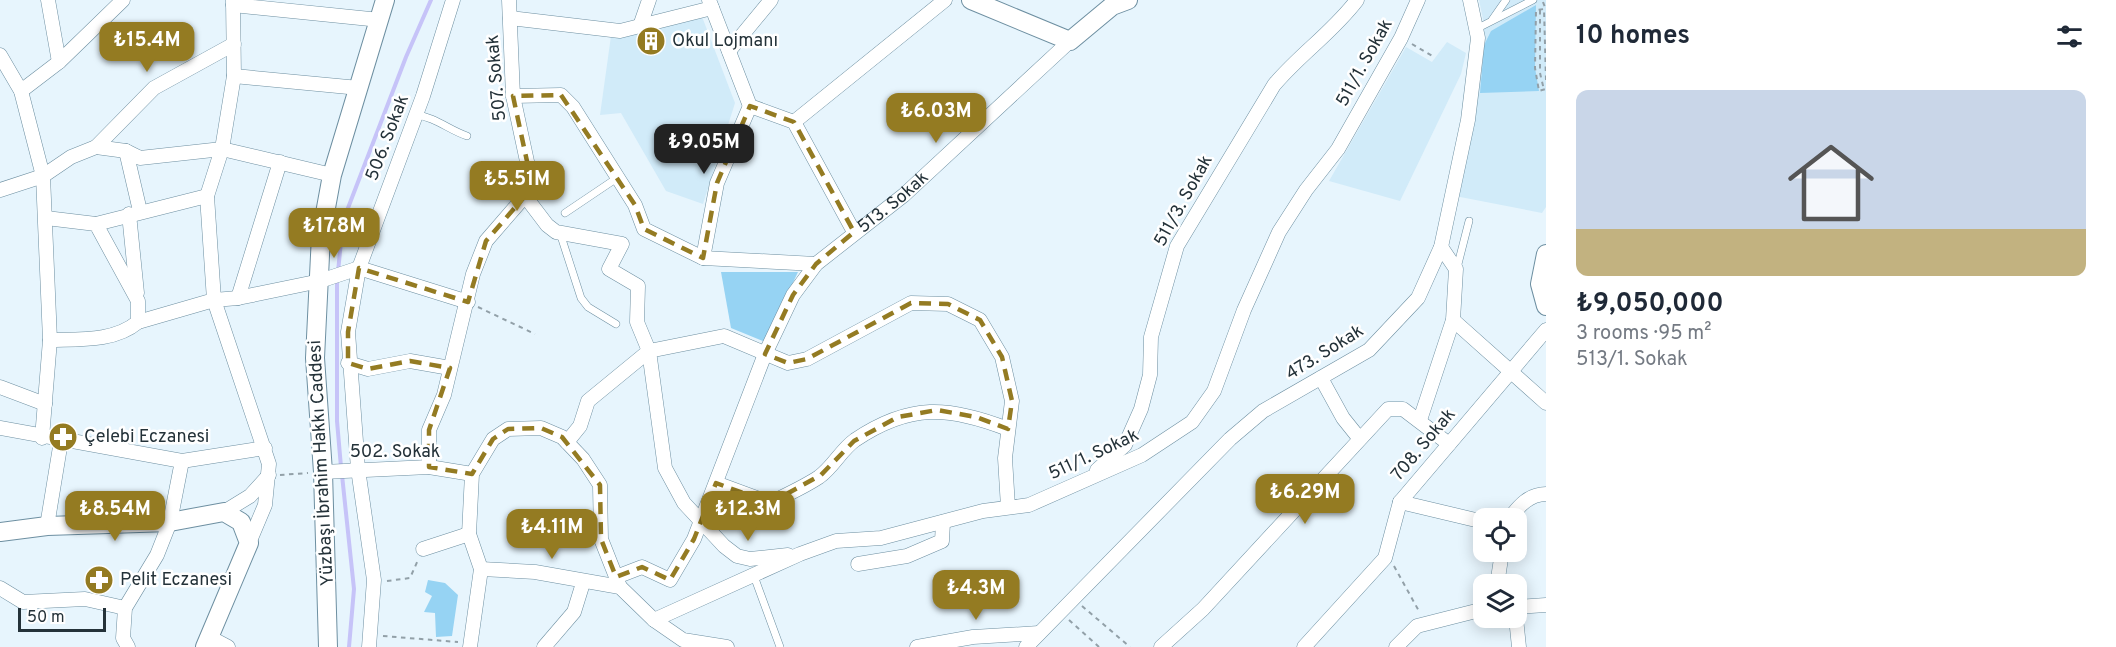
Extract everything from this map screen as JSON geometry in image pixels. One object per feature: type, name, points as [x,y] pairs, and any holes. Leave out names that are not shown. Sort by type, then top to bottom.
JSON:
[{"type":"main road","name":"Yüzbaşı İbrahim Hakkı Caddesi","points":[[328,647],[331,471],[315,358],[321,235],[332,175],[385,0]]},
{"type":"main road","points":[[970,0],[1070,40]]},
{"type":"main road","name":"513. Sokak","points":[[1070,40],[1112,6],[1128,0]]},
{"type":"main road","points":[[1546,254],[1540,284],[1546,306]]},
{"type":"main road","points":[[0,532],[47,526],[170,522],[224,512],[241,522],[249,543],[207,642]]},
{"type":"street","points":[[48,0],[59,62]]},
{"type":"street","points":[[21,92],[59,62],[123,0]]},
{"type":"street","name":"506. Sokak","points":[[370,641],[373,583],[357,469],[348,363],[348,332],[359,268],[416,115],[453,0]]},
{"type":"street","name":"507. Sokak","points":[[509,0],[513,96],[531,180],[525,196]]},
{"type":"street","points":[[640,26],[649,0]]},
{"type":"street","points":[[729,51],[771,0]]},
{"type":"street","points":[[794,122],[945,0]]},
{"type":"street","name":"511/3. Sokak","points":[[1088,478],[1125,445],[1141,409],[1150,375],[1151,337],[1177,246],[1274,85],[1291,64],[1342,20],[1358,0]]},
{"type":"street","name":"511/1. Sokak","points":[[654,620],[800,554],[836,541],[881,538],[983,511],[1029,505],[1142,455],[1192,422],[1214,391],[1244,310],[1279,232],[1306,190],[1338,150],[1401,38],[1418,0]]},
{"type":"street","name":"473. Sokak","points":[[1026,647],[1230,439],[1263,411],[1369,350],[1398,322],[1418,298],[1441,247],[1468,120],[1478,28],[1470,0]]},
{"type":"street","points":[[249,543],[261,519],[268,491],[265,448],[214,300],[207,196],[222,149],[234,76],[233,2],[380,20]]},
{"type":"street","points":[[510,18],[620,32],[711,4],[750,106],[717,183],[703,258]]},
{"type":"street","name":"513. Sokak","points":[[618,582],[642,567],[670,580],[694,540],[699,520],[716,483],[765,354],[793,295],[816,264],[904,195],[1070,40]]},
{"type":"street","points":[[0,190],[42,176],[71,157],[96,147],[154,88],[234,44]]},
{"type":"street","points":[[0,55],[21,92],[42,176],[46,218],[50,340],[42,438]]},
{"type":"street","points":[[234,76],[359,88]]},
{"type":"street","points":[[513,96],[561,95],[573,107],[635,205],[644,229],[703,258],[816,264]]},
{"type":"street","points":[[750,106],[794,122],[854,232]]},
{"type":"street","points":[[96,147],[126,151],[140,158],[222,149],[332,175]]},
{"type":"street","points":[[126,151],[134,213],[138,322]]},
{"type":"street","points":[[238,298],[280,162]]},
{"type":"street","points":[[46,218],[96,224],[207,196]]},
{"type":"street","points":[[429,466],[429,430],[444,394],[473,274],[486,240],[525,196],[547,225],[560,233],[622,244]]},
{"type":"street","points":[[96,224],[138,301]]},
{"type":"street","points":[[644,229],[622,244],[609,269],[638,286],[637,322],[649,351],[665,468],[684,503],[737,556],[750,559],[800,554]]},
{"type":"street","points":[[1420,420],[1453,320],[1456,269],[1441,247]]},
{"type":"street","points":[[50,340],[100,338],[129,329],[138,322],[214,300],[238,298],[320,281],[359,268],[468,302]]},
{"type":"street","points":[[567,442],[580,426],[588,401],[649,351],[724,336],[788,363],[807,359],[910,303],[948,304],[980,320],[1002,357],[1012,401],[1005,458],[1008,507]]},
{"type":"street","points":[[1453,320],[1546,403]]},
{"type":"street","name":"708. Sokak","points":[[1304,647],[1385,558],[1400,502],[1546,330]]},
{"type":"street","points":[[348,363],[368,369],[410,361],[450,368]]},
{"type":"street","points":[[1321,378],[1343,418],[1359,438]]},
{"type":"street","points":[[0,387],[45,404]]},
{"type":"street","points":[[1161,647],[1203,609],[1280,528],[1359,438],[1388,410],[1403,409],[1449,444]]},
{"type":"street","points":[[716,483],[770,503],[821,475],[854,441],[898,417],[937,410],[976,417],[1008,429]]},
{"type":"street","points":[[0,428],[42,438],[182,460],[265,448]]},
{"type":"street","points":[[471,646],[481,568],[469,534],[471,474],[493,439],[508,429],[541,428],[567,442],[600,485],[602,539],[618,582],[654,620],[683,643],[727,647]]},
{"type":"street","points":[[47,526],[61,441]]},
{"type":"street","points":[[128,647],[123,638],[125,608],[157,555],[170,522],[182,460]]},
{"type":"street","name":"502. Sokak","points":[[331,471],[429,466],[471,474]]},
{"type":"street","points":[[224,512],[250,496],[268,475]]},
{"type":"street","points":[[1517,508],[1521,503],[1544,490]]},
{"type":"street","points":[[1400,502],[1473,519]]},
{"type":"street","points":[[858,564],[907,556],[942,541],[943,522]]},
{"type":"street","points":[[423,549],[469,534]]},
{"type":"street","points":[[481,568],[535,572],[583,582],[618,582]]},
{"type":"street","points":[[546,646],[574,612],[583,582]]},
{"type":"street","points":[[0,588],[23,602],[85,599],[125,608]]},
{"type":"street","points":[[1527,606],[1546,605]]},
{"type":"street","points":[[1396,647],[1417,627],[1473,612]]},
{"type":"street","points":[[1517,628],[1519,647]]},
{"type":"street","points":[[917,647],[973,637],[1039,633]]},
{"type":"street","points":[[207,642],[228,647]]},
{"type":"lane","points":[[1491,21],[1506,0]]},
{"type":"lane","points":[[1478,28],[1533,0]]},
{"type":"lane","points":[[416,115],[433,118],[449,130],[467,136]]},
{"type":"lane","points":[[565,213],[617,178]]},
{"type":"lane","points":[[1456,269],[1469,221]]},
{"type":"lane","points":[[560,233],[581,298],[588,307],[616,324]]},
{"type":"lane","points":[[754,576],[780,647]]},
{"type":"path","points":[[1541,0],[1539,9],[1536,10],[1534,27],[1535,68],[1539,91],[1545,89]]},
{"type":"path","points":[[1541,0],[1546,10]]},
{"type":"path","points":[[1539,9],[1544,9],[1546,80]]},
{"type":"path","points":[[1401,38],[1434,57]]},
{"type":"path","points":[[468,302],[535,334]]},
{"type":"path","points":[[268,475],[331,471]]},
{"type":"path","points":[[373,583],[410,578],[423,549]]},
{"type":"path","points":[[1385,558],[1397,568],[1424,625]]},
{"type":"path","points":[[1073,598],[1130,647]]},
{"type":"path","points":[[1060,612],[1099,647]]},
{"type":"path","points":[[370,641],[471,646]]},
{"type":"highlighted area","points":[[561,95],[635,205],[644,229],[703,258],[717,183],[750,106],[794,122],[854,232],[816,264],[793,295],[765,354],[788,363],[807,359],[911,303],[948,304],[980,320],[1002,357],[1012,401],[1008,429],[976,417],[937,410],[898,417],[854,441],[821,475],[770,503],[716,483],[694,539],[670,580],[642,567],[616,577],[601,539],[600,485],[562,437],[541,428],[508,429],[493,439],[472,474],[429,467],[429,430],[450,368],[410,361],[368,369],[348,363],[348,332],[359,268],[468,302],[486,241],[525,196],[531,180],[513,96]]},
{"type":"shaded area","points":[[1479,0],[1546,0],[1546,207],[1542,213],[1455,196],[1472,124],[1484,56],[1484,24]]},
{"type":"shaded area","points":[[1536,5],[1535,68],[1539,91],[1480,93],[1484,45],[1491,31]]},
{"type":"shaded area","points":[[701,14],[735,103],[703,204],[666,191],[621,113],[600,115],[611,36]]},
{"type":"shaded area","points":[[1447,42],[1466,53],[1461,74],[1400,201],[1329,181],[1406,47],[1432,62]]},
{"type":"shaded area","points":[[721,272],[798,272],[765,342],[731,328]]},
{"type":"shaded area","points":[[428,580],[445,583],[458,595],[452,636],[436,637],[435,613],[424,612],[432,596],[425,592]]},
{"type":"waterway","points":[[338,272],[343,221],[406,57],[431,0]]},
{"type":"waterway","points":[[337,280],[337,421],[341,467]]},
{"type":"waterway","points":[[342,475],[354,589],[349,647]]},
{"type":"place","name":"Okul Lojmanı","points":[[651,41]]},
{"type":"place","name":"Çelebi Eczanesi","points":[[63,437]]},
{"type":"place","name":"Pelit Eczanesi","points":[[99,580]]}]
